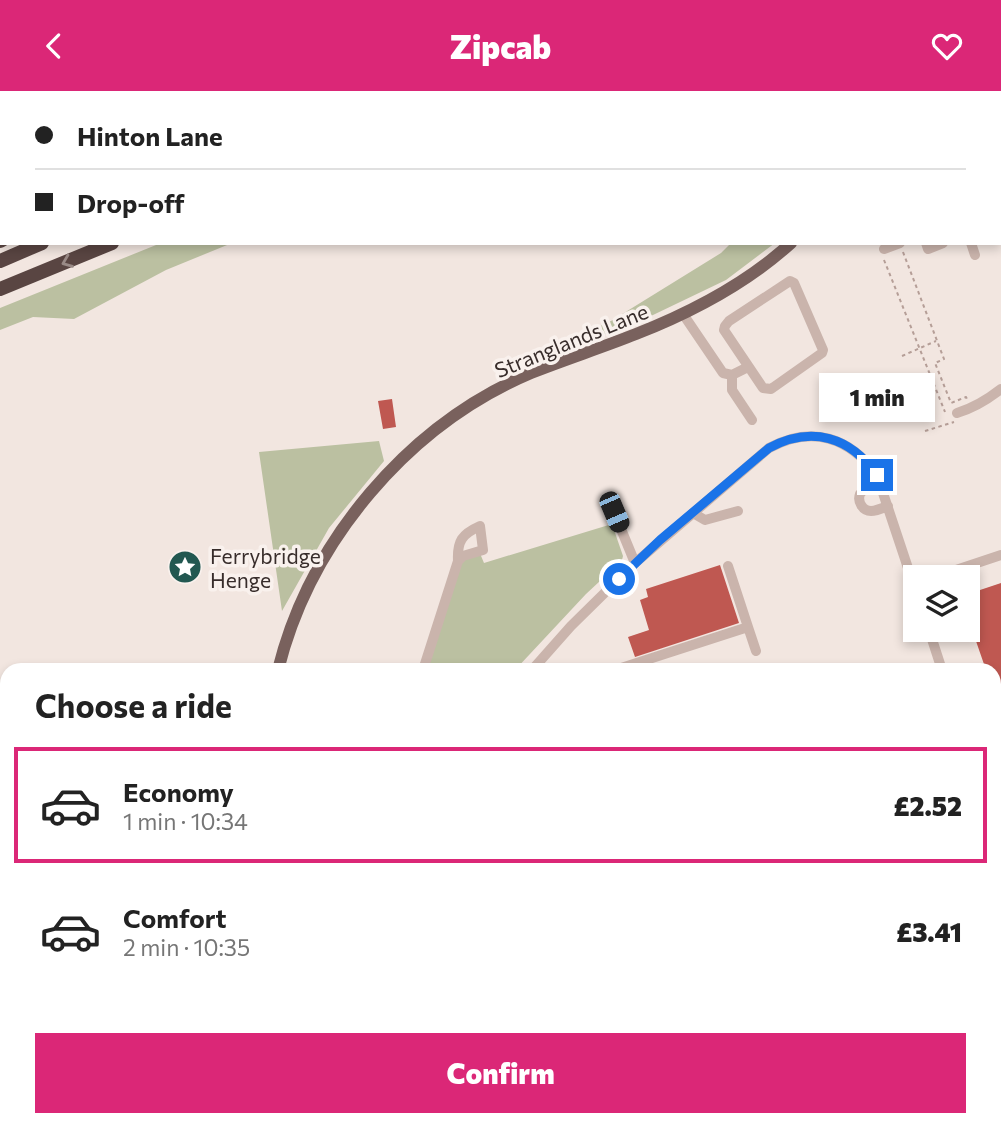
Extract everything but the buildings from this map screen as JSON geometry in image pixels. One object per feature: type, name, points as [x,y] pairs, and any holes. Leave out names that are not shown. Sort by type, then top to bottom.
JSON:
[{"type":"highway","points":[[0,261],[37,245]]},
{"type":"highway","points":[[0,289],[107,245]]},
{"type":"main road","name":"Stranglands Lane","points":[[280,663],[296,616],[332,545],[362,502],[418,445],[459,413],[505,386],[540,370],[635,335],[721,295],[788,245]]},
{"type":"street","points":[[883,252],[896,245]]},
{"type":"street","points":[[972,245],[975,255]]},
{"type":"street","points":[[793,281],[822,346],[822,353],[767,390],[763,389],[748,367],[725,334],[725,326],[793,281]]},
{"type":"street","points":[[683,314],[723,373],[732,375],[748,367]]},
{"type":"street","points":[[732,375],[732,390],[752,420]]},
{"type":"street","points":[[958,417],[1001,389]]},
{"type":"street","points":[[538,663],[571,626],[635,563],[778,443],[808,436],[824,437],[846,445],[859,454],[872,467],[879,481],[908,565]]},
{"type":"street","points":[[879,481],[861,493],[861,506],[871,511],[888,506]]},
{"type":"street","points":[[693,513],[705,520],[738,511]]},
{"type":"street","points":[[614,512],[635,563]]},
{"type":"street","points":[[425,663],[458,561],[457,551],[463,536],[480,526],[483,550],[463,556],[458,561]]},
{"type":"street","points":[[971,565],[1001,555]]},
{"type":"street","points":[[728,566],[756,651]]},
{"type":"street","points":[[637,663],[748,627]]},
{"type":"street","points":[[933,642],[940,663]]},
{"type":"path","points":[[901,245],[944,359],[935,363],[951,403],[966,397],[971,409]]},
{"type":"path","points":[[883,252],[945,412]]},
{"type":"path","points":[[902,356],[937,341]]},
{"type":"path","points":[[925,431],[958,417]]},
{"type":"green space","points":[[156,245],[227,245],[166,270],[74,319],[33,317],[0,330],[0,308]]},
{"type":"green space","points":[[729,245],[772,245],[726,280],[653,315],[581,344],[583,334],[611,321],[721,253]]},
{"type":"green space","points":[[379,441],[384,461],[329,528],[282,611],[259,452]]},
{"type":"green space","points":[[612,524],[623,556],[621,564],[586,594],[522,663],[427,663],[458,561],[479,551],[484,563]]},
{"type":"place","name":"Ferrybridge Henge","points":[[185,567]]},
{"type":"route","points":[[619,579],[660,540],[778,443],[808,436],[838,441],[859,454],[877,475]]}]
